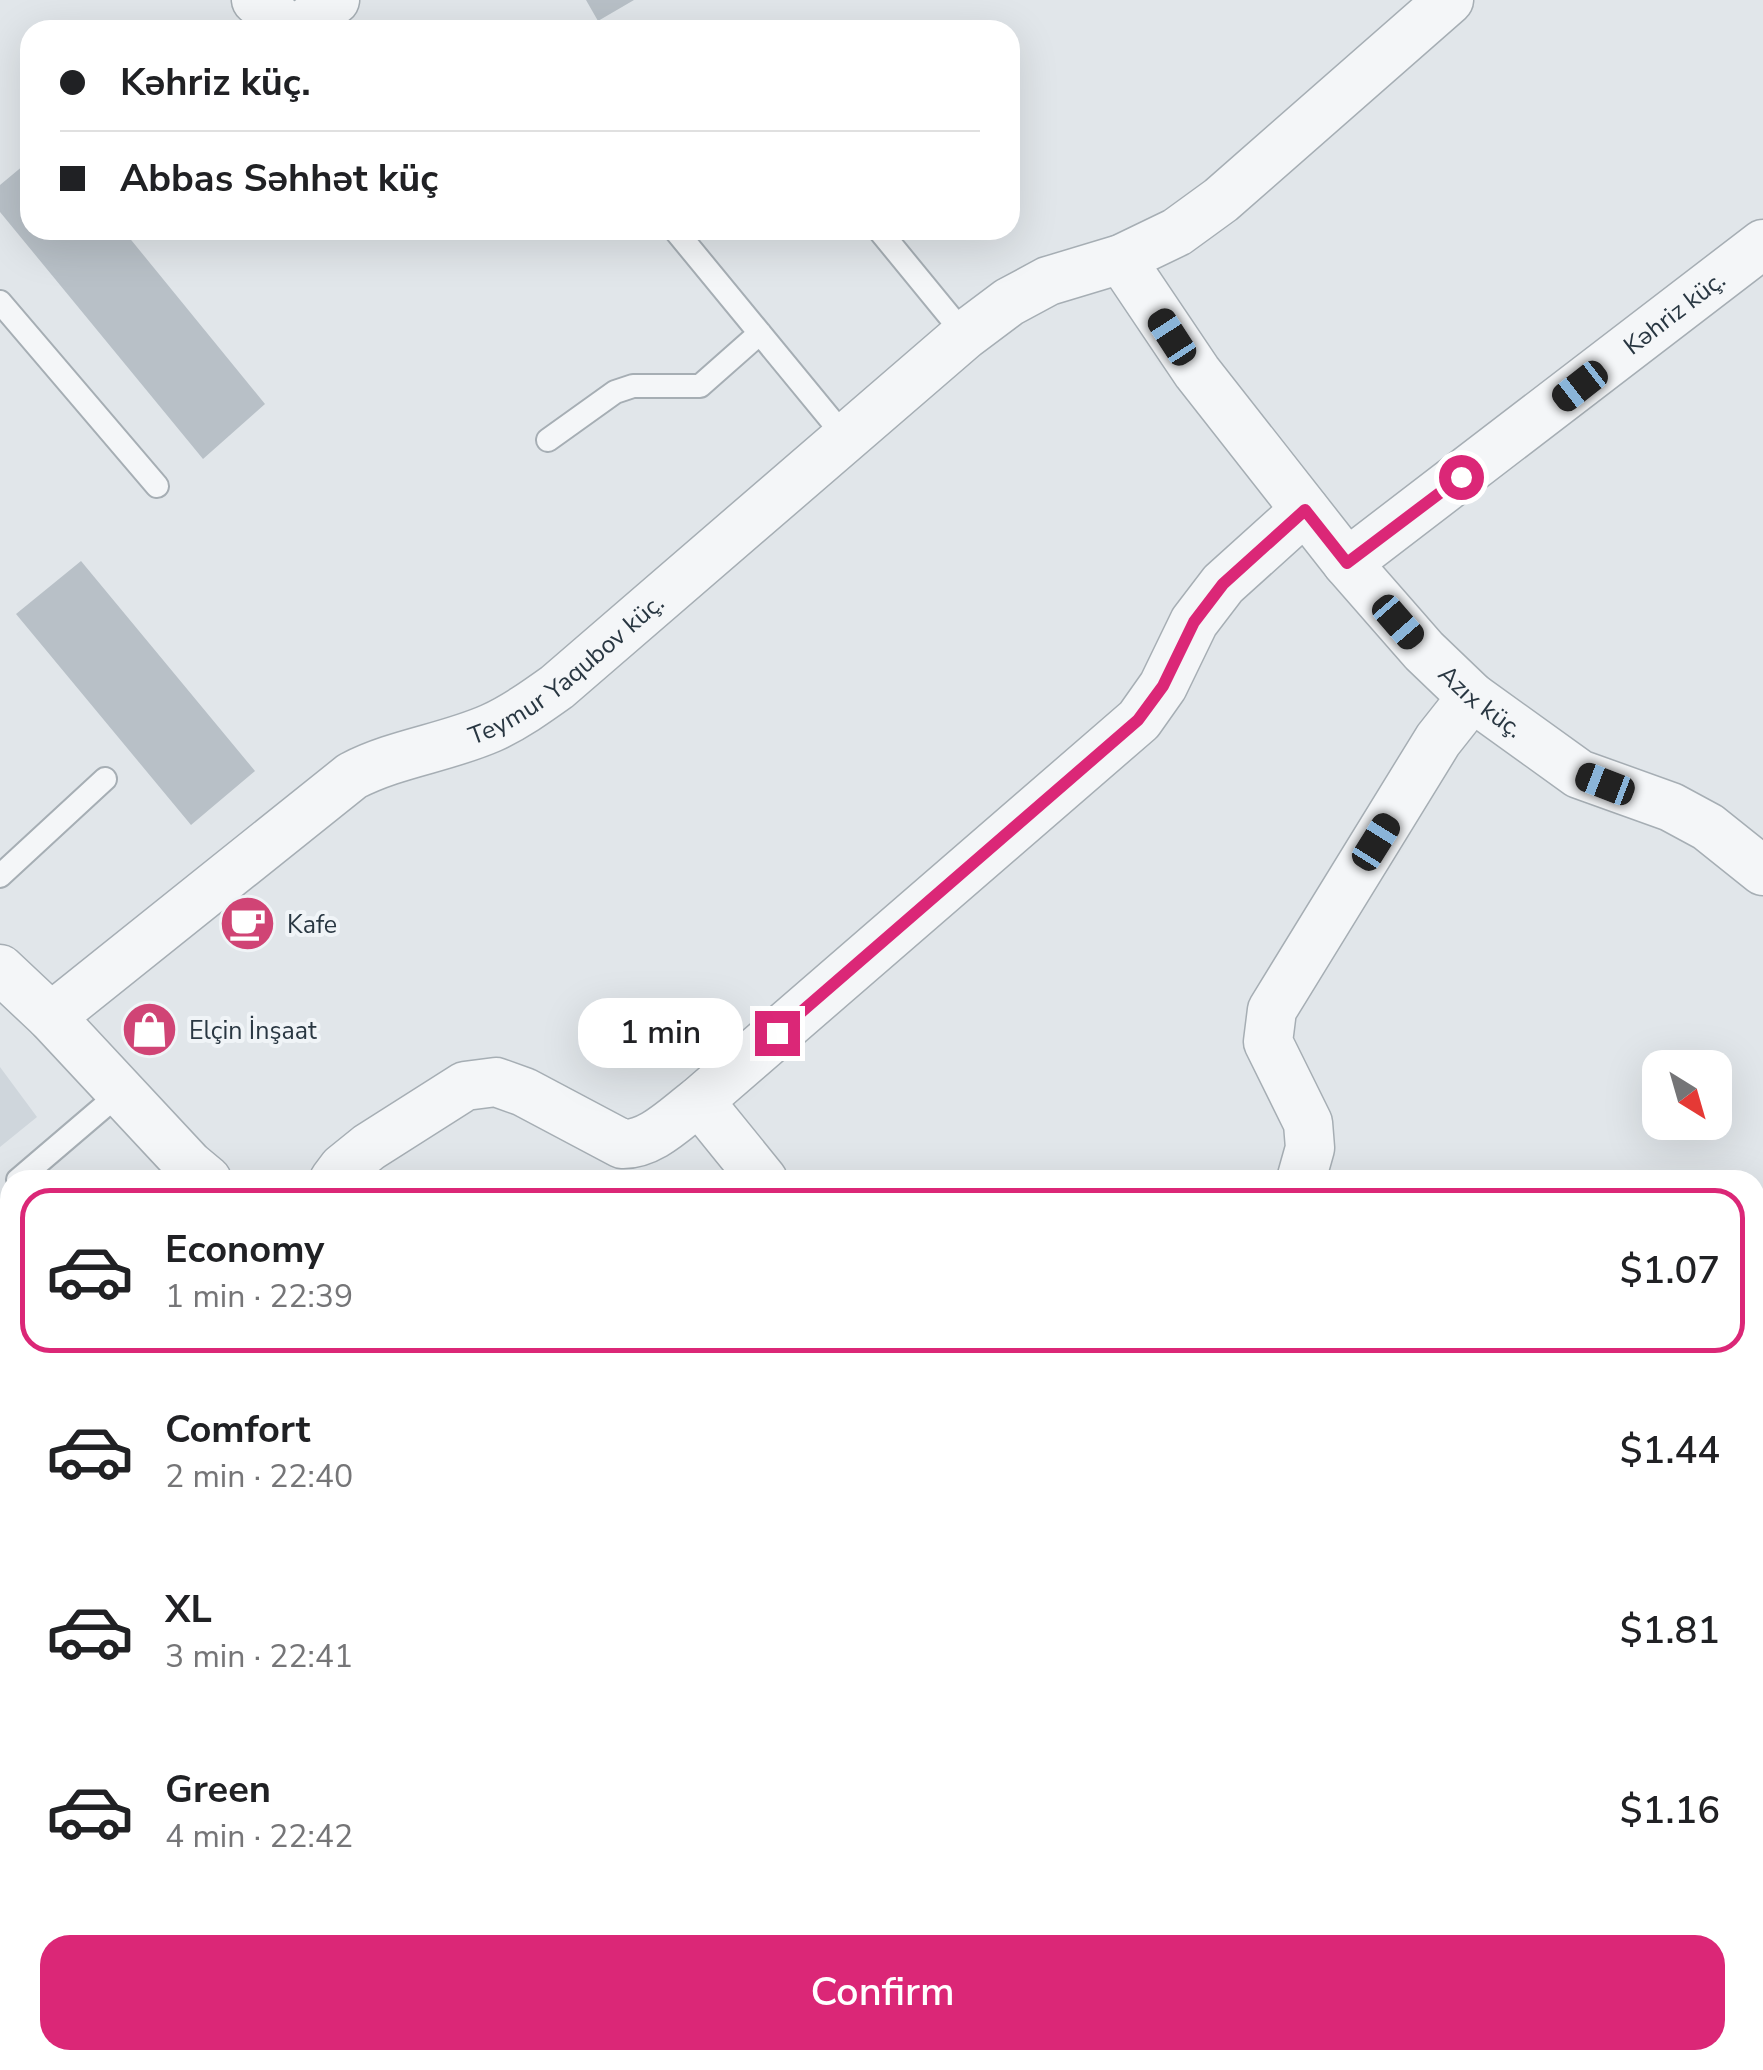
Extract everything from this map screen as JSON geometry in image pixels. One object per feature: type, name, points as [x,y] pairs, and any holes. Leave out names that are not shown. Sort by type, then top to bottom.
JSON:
[{"type":"street","points":[[256,0],[281,20]]},
{"type":"street","points":[[308,20],[336,0]]},
{"type":"street","name":"Teymur Yaqubov küç.","points":[[52,1017],[352,776],[380,762],[488,729],[519,714],[557,687],[965,335],[1009,302],[1048,281],[1121,260],[1177,232],[1221,200],[1448,0]]},
{"type":"street","name":"Kəhriz küç.","points":[[1347,563],[1763,244]]},
{"type":"street","name":"Azıx küç.","points":[[1121,260],[1197,372],[1347,563],[1424,651],[1472,696],[1578,774],[1671,808],[1708,827],[1763,871]]},
{"type":"street","points":[[342,1170],[368,1147],[464,1086],[496,1082],[583,1121],[607,1139],[636,1145],[645,1140],[699,1101],[1138,720],[1163,686],[1194,622],[1223,584],[1305,510]]},
{"type":"street","points":[[1303,1170],[1310,1148],[1308,1123],[1268,1042],[1272,1010],[1438,740],[1472,696]]},
{"type":"street","points":[[0,969],[52,1017],[197,1170]]},
{"type":"street","points":[[699,1101],[755,1170]]},
{"type":"lane","points":[[683,240],[846,438]]},
{"type":"lane","points":[[887,240],[965,335]]},
{"type":"lane","points":[[0,302],[157,486]]},
{"type":"lane","points":[[548,440],[615,392],[632,386],[700,386],[760,334]]},
{"type":"lane","points":[[0,876],[106,779]]},
{"type":"lane","points":[[30,1170],[121,1092]]},
{"type":"shaded area","points":[[0,1067],[37,1117],[0,1147]]},
{"type":"building","points":[[586,0],[634,0],[600,20]]},
{"type":"building","points":[[20,168],[20,236],[0,212],[0,185]]},
{"type":"building","points":[[23,240],[131,240],[265,404],[203,459]]},
{"type":"building","points":[[81,561],[255,771],[191,825],[16,614]]},
{"type":"place","name":"Kafe","points":[[248,924]]},
{"type":"place","name":"Elçin İnşaat","points":[[150,1030]]},
{"type":"route","points":[[777,1033],[1138,720],[1163,686],[1194,622],[1223,584],[1305,510],[1347,563],[1461,477]]}]
